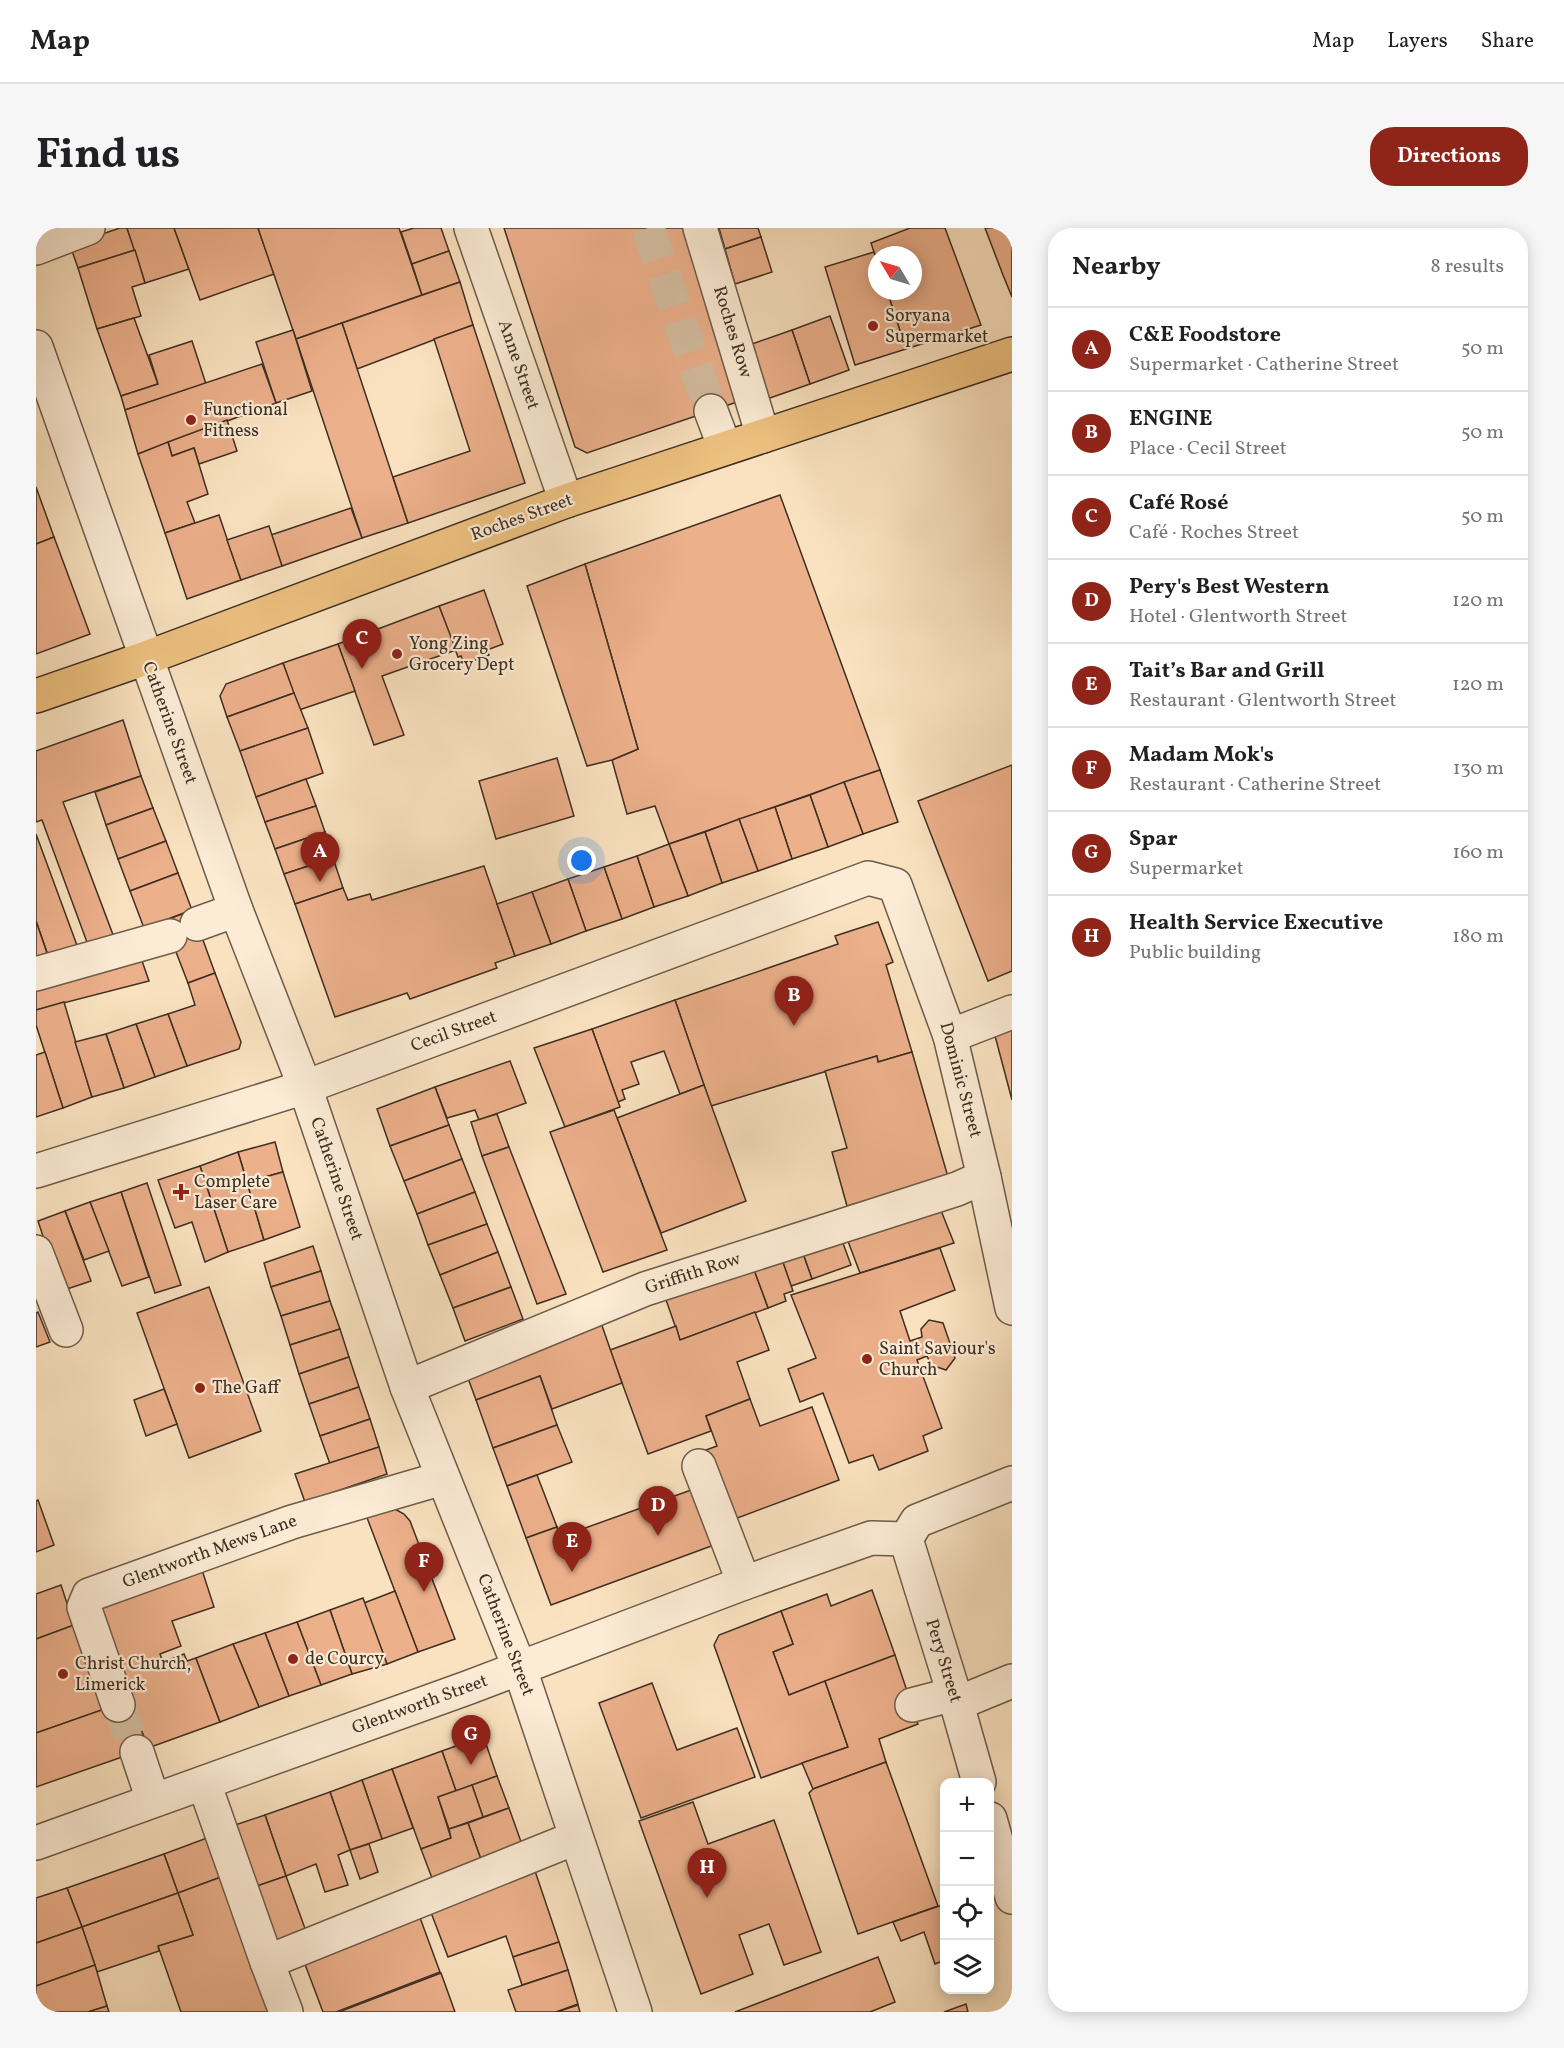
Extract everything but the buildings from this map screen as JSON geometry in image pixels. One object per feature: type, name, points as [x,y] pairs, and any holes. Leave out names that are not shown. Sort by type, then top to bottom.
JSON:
[{"type":"main road","name":"Roches Street","points":[[36,696],[146,658],[566,501],[1012,354]]},
{"type":"street","points":[[36,248],[88,228]]},
{"type":"street","name":"Anne Street","points":[[471,228],[566,501]]},
{"type":"street","name":"Roches Row","points":[[700,228],[763,436]]},
{"type":"street","name":"Catherine Street","points":[[36,347],[236,910],[305,1087],[407,1387],[520,1669],[635,2012]]},
{"type":"street","points":[[711,411],[725,448]]},
{"type":"street","name":"Dominic Street","points":[[868,878],[896,885],[950,1036],[984,1177],[1006,1249],[1012,1308]]},
{"type":"street","name":"Cecil Street","points":[[36,1171],[305,1087],[868,878]]},
{"type":"street","points":[[36,974],[184,930],[236,910]]},
{"type":"street","points":[[950,1036],[1012,1012]]},
{"type":"street","name":"Griffith Row","points":[[407,1387],[645,1289],[957,1189],[984,1177]]},
{"type":"street","points":[[36,1252],[66,1330]]},
{"type":"street","points":[[699,1466],[744,1583]]},
{"type":"street","name":"Glentworth Mews Lane","points":[[118,1704],[84,1607],[89,1595],[292,1522],[443,1478]]},
{"type":"street","points":[[906,1539],[917,1521],[1012,1483]]},
{"type":"street","name":"Glentworth Street","points":[[36,1843],[520,1669],[744,1583],[871,1538],[906,1539]]},
{"type":"street","name":"Pery Street","points":[[906,1539],[978,1778]]},
{"type":"street","points":[[912,1705],[955,1699],[1012,1681]]},
{"type":"street","points":[[137,1752],[153,1800]]},
{"type":"street","points":[[204,1783],[286,2012]]},
{"type":"street","points":[[994,1832],[1012,1897]]},
{"type":"street","points":[[267,1962],[575,1838]]},
{"type":"tunnel","points":[[648,228],[711,411]]},
{"type":"tunnel","points":[[118,1705],[137,1752]]},
{"type":"place","name":"Soryana Supermarket","points":[[873,326]]},
{"type":"place","name":"Functional Fitness","points":[[191,420]]},
{"type":"place","name":"Yong Zing Grocery Dept","points":[[397,654]]},
{"type":"place","name":"Café Rosé","points":[[362,669]]},
{"type":"place","name":"C&E Foodstore","points":[[320,882]]},
{"type":"place","name":"ENGINE","points":[[794,1026]]},
{"type":"place","name":"Complete Laser Care","points":[[181,1192]]},
{"type":"place","name":"Saint Saviour's Church","points":[[867,1359]]},
{"type":"place","name":"The Gaff","points":[[200,1388]]},
{"type":"place","name":"Pery's Best Western","points":[[658,1536]]},
{"type":"place","name":"Tait’s Bar and Grill","points":[[572,1572]]},
{"type":"place","name":"Madam Mok's","points":[[424,1592]]},
{"type":"place","name":"de Courcy","points":[[293,1659]]},
{"type":"place","name":"Christ Church, Limerick","points":[[63,1674]]},
{"type":"place","name":"Spar","points":[[471,1765]]},
{"type":"place","name":"Health Service Executive","points":[[707,1898]]}]
